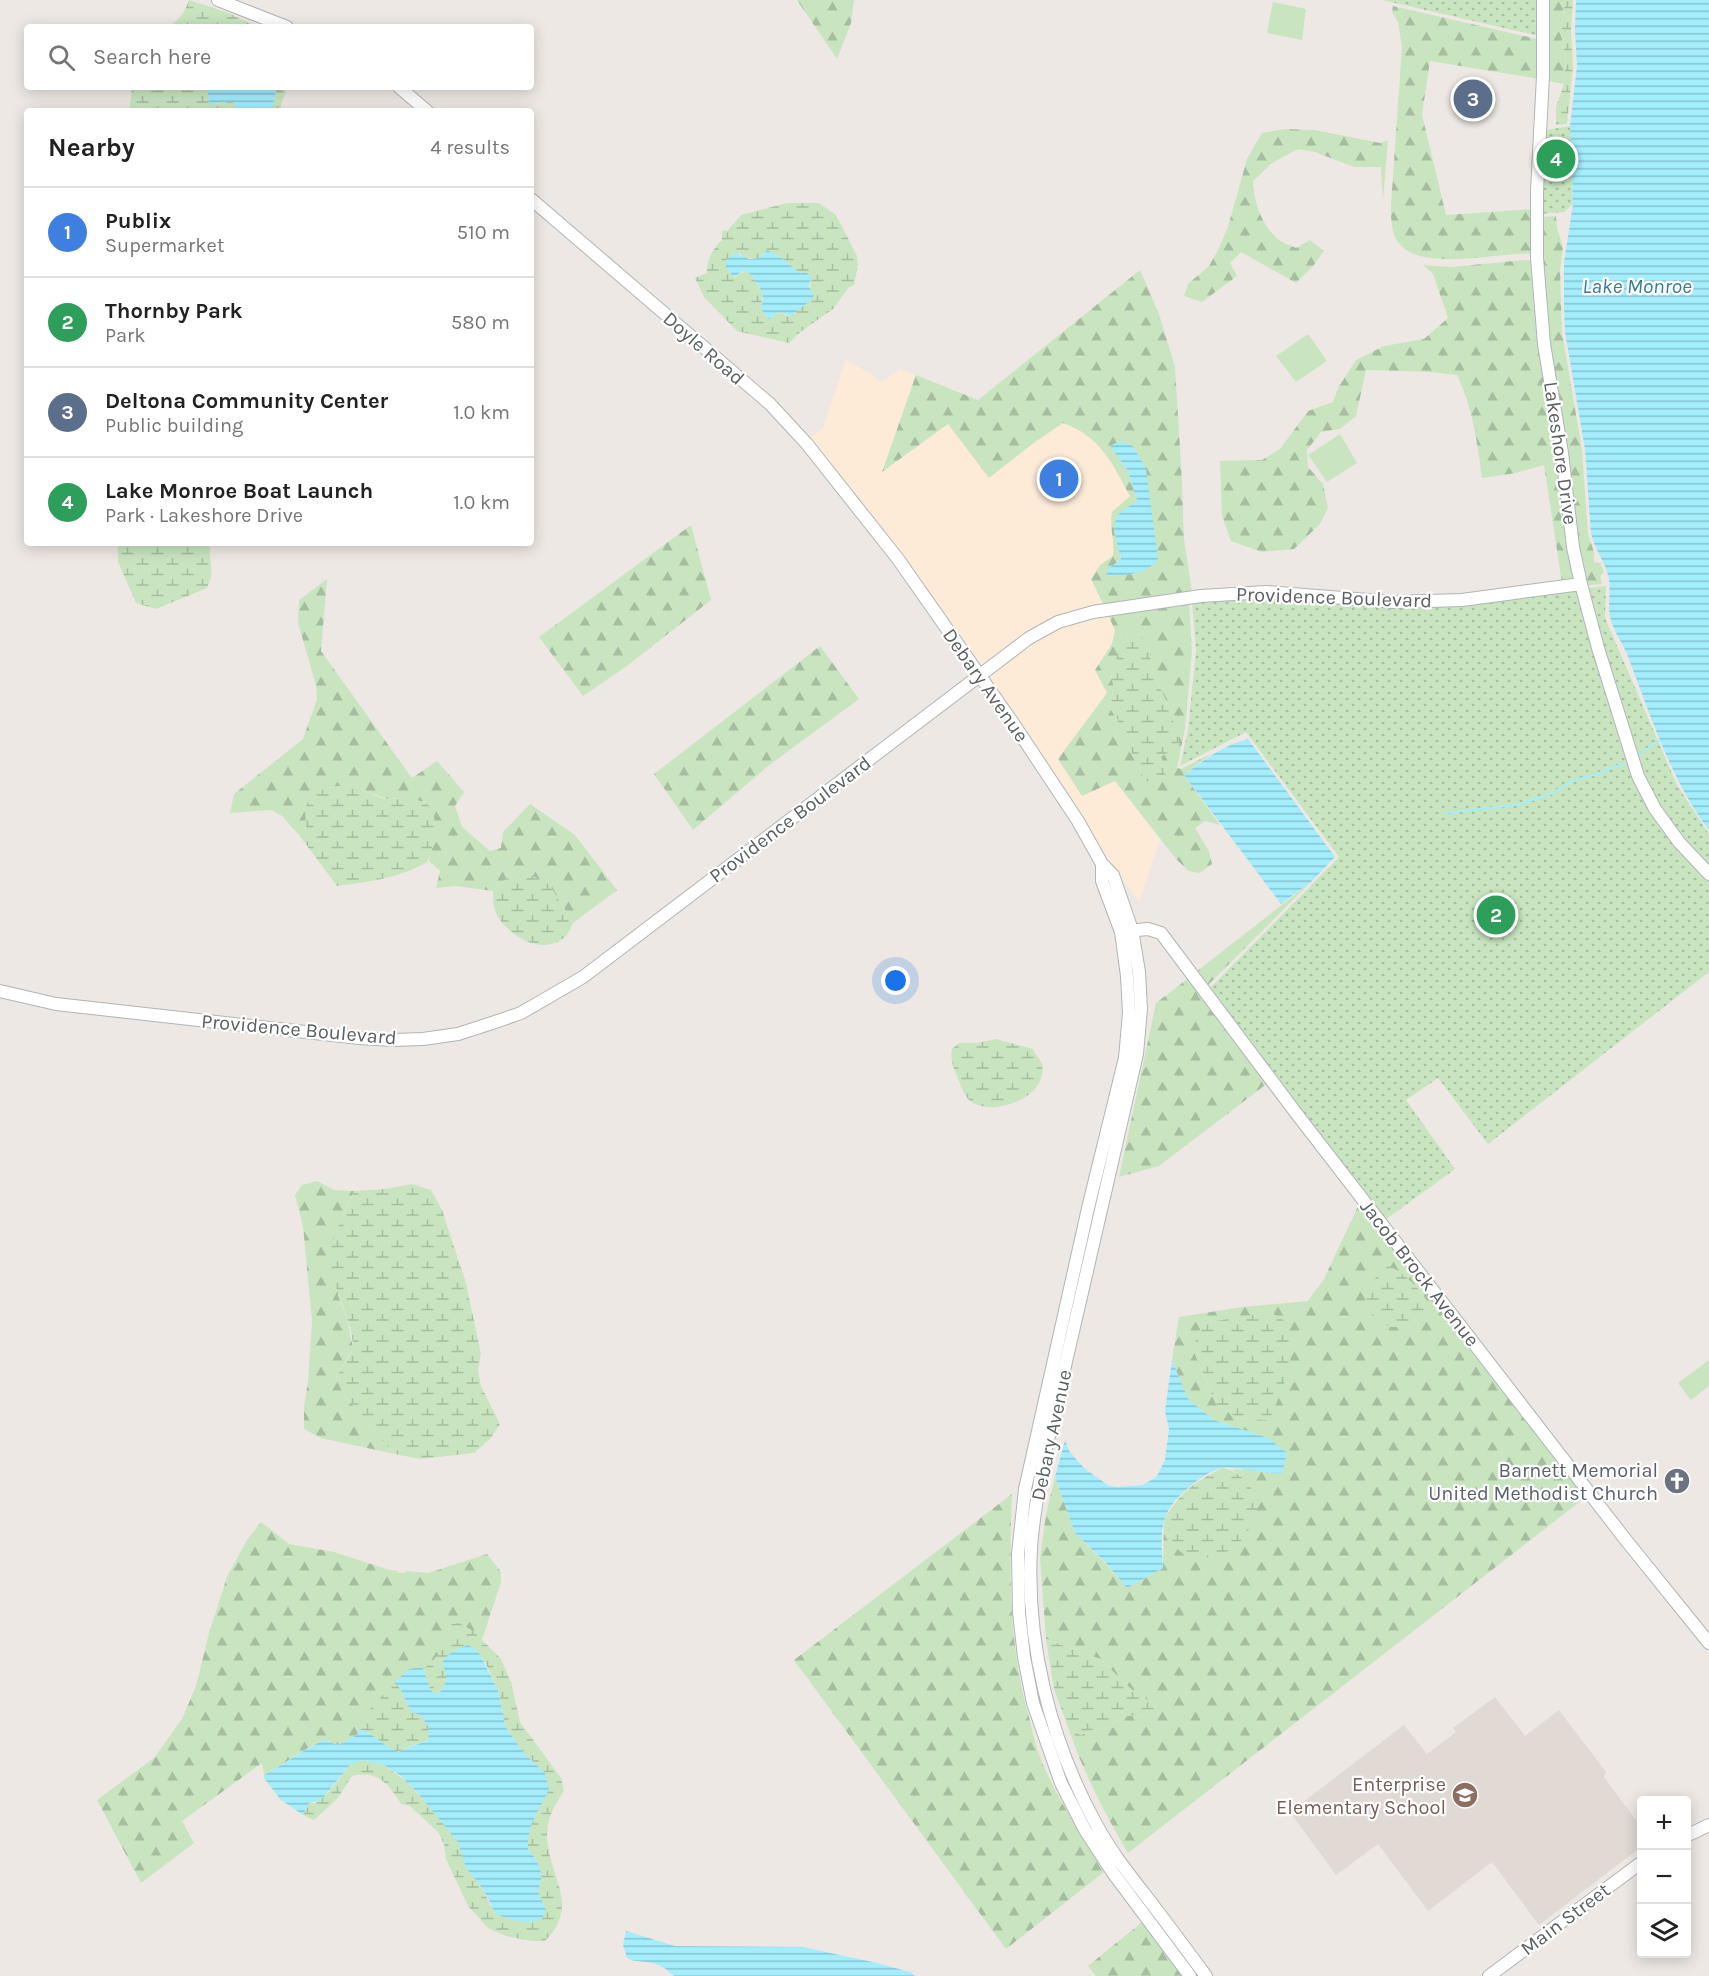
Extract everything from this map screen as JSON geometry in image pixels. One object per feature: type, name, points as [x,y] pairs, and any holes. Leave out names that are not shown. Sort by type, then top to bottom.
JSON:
[{"type":"main road","points":[[218,0],[279,24]]},
{"type":"main road","name":"Lakeshore Drive","points":[[1543,0],[1537,258],[1544,344],[1581,584],[1598,648],[1638,776],[1655,809],[1679,842],[1709,874]]},
{"type":"main road","points":[[402,90],[424,108]]},
{"type":"main road","name":"Doyle Road","points":[[534,202],[770,404],[807,444],[862,512]]},
{"type":"main road","name":"Debary Avenue","points":[[862,512],[980,675],[1078,821],[1102,864],[1113,875],[1126,931],[1139,972],[1141,1009],[1137,1054],[1044,1457],[1035,1508],[1031,1549],[1031,1608],[1036,1652],[1046,1698],[1074,1780],[1097,1826],[1123,1865],[1206,1976]]},
{"type":"main road","name":"Providence Boulevard","points":[[0,991],[56,1004],[359,1038],[423,1039],[458,1034],[521,1013],[606,961],[1029,638],[1058,622],[1104,610],[1201,596],[1266,592],[1394,602],[1462,600],[1581,584]]},
{"type":"main road","name":"Jacob Brock Avenue","points":[[1126,931],[1148,929],[1161,933],[1296,1113],[1625,1539],[1709,1643]]},
{"type":"main road","name":"Debary Avenue","points":[[1126,931],[1129,1013],[1125,1058],[1024,1489],[1018,1554],[1019,1612],[1024,1657],[1033,1702],[1061,1783],[1085,1830],[1108,1865],[1190,1976]]},
{"type":"main road","points":[[1691,1834],[1709,1825]]},
{"type":"main road","name":"Main Street","points":[[1489,1976],[1637,1865]]},
{"type":"shaded area","points":[[846,360],[874,376],[881,383],[900,369],[916,375],[883,471],[948,423],[1035,442],[1063,423],[1080,429],[1098,443],[1118,473],[1130,497],[1110,526],[1115,545],[1113,556],[1100,565],[1104,606],[1093,608],[981,670],[808,439],[823,428]]},
{"type":"shaded area","points":[[1107,613],[1115,630],[1112,644],[1095,670],[1107,693],[1058,759],[1115,781],[1160,840],[1139,902],[1088,832],[985,675],[1031,641],[1059,626]]},
{"type":"shaded area","name":"Enterprise Elementary School","points":[[1495,1697],[1525,1736],[1559,1710],[1606,1772],[1604,1777],[1637,1822],[1637,1850],[1539,1925],[1492,1862],[1428,1911],[1378,1844],[1336,1875],[1290,1812],[1404,1725],[1427,1754],[1456,1732],[1453,1728]]},
{"type":"green space","points":[[189,0],[226,12],[252,24],[171,24],[185,9]]},
{"type":"green space","points":[[797,0],[854,0],[851,23],[837,59]]},
{"type":"green space","points":[[1382,0],[1540,0],[1539,36],[1391,2]]},
{"type":"green space","points":[[1547,0],[1565,0],[1561,34],[1566,61],[1564,84],[1547,81]]},
{"type":"green space","points":[[1565,0],[1573,0],[1571,30],[1573,66],[1567,124],[1556,125],[1556,107],[1564,84],[1566,61],[1561,34]]},
{"type":"green space","points":[[1273,2],[1306,9],[1302,40],[1267,33]]},
{"type":"green space","points":[[1393,6],[1537,39],[1539,79],[1430,61],[1422,115],[1446,215],[1533,209],[1533,254],[1437,259],[1419,256],[1405,249],[1395,237],[1391,205],[1402,47],[1398,22],[1392,12]]},
{"type":"green space","points":[[132,90],[208,90],[208,98],[217,104],[233,102],[236,108],[129,108]]},
{"type":"green space","points":[[287,90],[281,108],[273,108],[276,91]]},
{"type":"green space","points":[[1570,126],[1573,204],[1564,212],[1538,214],[1541,131]]},
{"type":"green space","points":[[1285,129],[1315,130],[1380,143],[1388,140],[1383,201],[1381,167],[1354,167],[1315,152],[1298,149],[1272,163],[1253,181],[1254,189],[1263,220],[1278,239],[1296,248],[1310,240],[1324,251],[1314,265],[1296,283],[1241,252],[1230,263],[1237,276],[1202,302],[1184,296],[1188,284],[1209,266],[1218,250],[1228,227],[1247,159],[1262,133]]},
{"type":"green space","points":[[787,203],[819,203],[836,215],[857,256],[858,265],[854,285],[849,287],[833,309],[789,343],[737,331],[704,297],[695,278],[707,273],[711,255],[722,240],[722,231],[728,230],[741,215]],"holes":[[[767,250],[782,258],[798,272],[802,272],[811,282],[808,300],[794,314],[788,316],[779,312],[769,319],[761,306],[763,293],[748,270],[735,277],[730,271],[739,253],[745,258],[759,258]]]},
{"type":"green space","points":[[1556,216],[1563,247],[1560,271],[1562,332],[1582,450],[1588,534],[1594,552],[1594,562],[1600,563],[1604,572],[1600,576],[1602,584],[1585,586],[1577,546],[1548,343],[1540,217]]},
{"type":"green space","points":[[1533,261],[1576,581],[1562,583],[1544,465],[1516,473],[1482,478],[1471,413],[1457,375],[1366,370],[1356,416],[1340,429],[1321,432],[1307,450],[1308,467],[1323,484],[1328,508],[1320,524],[1294,549],[1262,552],[1231,541],[1222,516],[1220,461],[1262,460],[1280,449],[1308,411],[1333,402],[1338,388],[1356,360],[1384,346],[1424,339],[1448,318],[1433,274],[1423,265],[1451,267]]},
{"type":"green space","points":[[1140,270],[1159,314],[1175,367],[1184,539],[1192,593],[1104,606],[1091,579],[1100,565],[1113,556],[1112,512],[1130,496],[1104,452],[1087,436],[1063,423],[989,478],[948,424],[882,472],[916,375],[978,400]],"holes":[[[1111,446],[1146,468],[1137,573],[1110,576],[1107,574],[1109,569],[1121,559],[1114,532],[1121,512],[1137,500],[1128,471]]]},
{"type":"green space","points":[[1308,334],[1327,361],[1296,382],[1276,356]]},
{"type":"green space","points":[[1340,434],[1357,463],[1327,482],[1308,455]]},
{"type":"green space","points":[[691,525],[711,600],[627,666],[583,696],[539,637]]},
{"type":"green space","points":[[118,546],[210,546],[210,581],[207,588],[156,609],[136,603],[118,562]]},
{"type":"green space","points":[[327,579],[321,651],[412,778],[437,761],[464,792],[455,806],[462,827],[490,851],[501,848],[503,832],[530,804],[575,835],[617,890],[573,923],[549,884],[511,875],[493,891],[455,886],[436,888],[440,871],[429,861],[435,824],[425,802],[400,798],[388,799],[354,785],[331,787],[307,805],[306,828],[299,835],[282,816],[271,810],[230,813],[234,794],[303,739],[317,699],[316,685],[298,623],[299,600]]},
{"type":"green space","points":[[1606,586],[1605,618],[1677,785],[1709,834],[1709,972],[1488,1144],[1438,1078],[1406,1100],[1455,1169],[1385,1220],[1210,988],[1339,857],[1246,732],[1180,766],[1188,729],[1196,651],[1192,602],[1237,598],[1506,598]]},
{"type":"green space","points":[[1189,603],[1192,651],[1185,729],[1177,768],[1181,769],[1212,753],[1184,775],[1220,825],[1205,821],[1195,828],[1209,851],[1212,864],[1200,873],[1189,871],[1177,860],[1115,781],[1082,796],[1058,759],[1107,693],[1095,670],[1112,644],[1115,630],[1107,613]],"holes":[[[1149,648],[1153,673],[1169,707],[1161,757],[1166,776],[1146,782],[1130,749],[1116,732],[1118,720],[1109,707],[1114,688],[1111,675],[1116,661]]]},
{"type":"green space","points":[[1137,630],[1149,648],[1153,673],[1169,707],[1180,744],[1161,757],[1166,776],[1146,782],[1130,749],[1116,732],[1118,720],[1109,707],[1114,688],[1111,675],[1125,632]]},
{"type":"green space","points":[[820,646],[859,699],[768,766],[693,830],[654,774]]},
{"type":"green space","points":[[354,785],[385,799],[411,799],[429,806],[433,812],[435,829],[427,862],[395,876],[337,886],[299,835],[306,828],[305,812],[311,798],[321,790]]},
{"type":"green space","points":[[521,870],[549,884],[573,923],[567,935],[557,942],[548,945],[528,942],[510,931],[497,915],[493,891],[511,875]]},
{"type":"green space","points":[[1312,881],[1207,986],[1196,972]]},
{"type":"green space","points":[[1190,977],[1268,1083],[1159,1166],[1119,1177],[1156,1003]]},
{"type":"green space","points":[[996,1039],[1033,1049],[1042,1065],[1042,1076],[1029,1095],[1018,1101],[994,1107],[983,1106],[973,1103],[965,1095],[952,1063],[952,1049],[959,1043],[977,1043]]},
{"type":"green space","points":[[317,1181],[334,1190],[354,1191],[342,1217],[338,1295],[347,1319],[353,1348],[336,1378],[345,1397],[395,1454],[321,1438],[304,1429],[312,1322],[303,1226],[295,1195],[302,1185]]},
{"type":"green space","points":[[412,1184],[431,1190],[442,1210],[466,1283],[481,1354],[478,1371],[481,1386],[500,1424],[490,1439],[474,1453],[420,1459],[395,1454],[345,1397],[336,1378],[352,1350],[353,1341],[330,1266],[330,1249],[336,1233],[354,1191]]},
{"type":"green space","points":[[1360,1202],[1587,1496],[1128,1853],[1081,1762],[1069,1730],[1081,1735],[1094,1729],[1116,1727],[1119,1718],[1124,1716],[1158,1716],[1156,1706],[1131,1689],[1100,1659],[1046,1639],[1040,1558],[1046,1514],[1055,1477],[1075,1533],[1127,1588],[1163,1568],[1164,1519],[1172,1540],[1244,1479],[1232,1469],[1242,1470],[1268,1438],[1214,1420],[1187,1399],[1172,1360],[1179,1317],[1242,1307],[1308,1301],[1324,1279]],"holes":[[[1270,1312],[1270,1420],[1238,1418],[1216,1404],[1193,1349],[1244,1317]]]},
{"type":"green space","points":[[1388,1266],[1399,1271],[1412,1282],[1429,1305],[1428,1315],[1407,1327],[1390,1327],[1371,1314],[1364,1296],[1377,1276]]},
{"type":"green space","points":[[1270,1312],[1286,1323],[1291,1333],[1291,1358],[1284,1385],[1270,1420],[1238,1418],[1216,1404],[1193,1349],[1198,1332],[1210,1322]]},
{"type":"green space","points":[[1709,1360],[1709,1386],[1691,1400],[1678,1383]]},
{"type":"green space","points":[[1222,1468],[1235,1472],[1253,1491],[1259,1504],[1254,1519],[1241,1541],[1229,1551],[1204,1558],[1188,1556],[1175,1546],[1164,1519],[1189,1489]]},
{"type":"green space","points":[[1012,1494],[1010,1552],[1014,1636],[1017,1664],[1036,1746],[1055,1789],[1104,1872],[1006,1949],[794,1660]]},
{"type":"green space","points":[[261,1522],[289,1544],[334,1552],[398,1571],[398,1573],[406,1571],[428,1573],[487,1554],[501,1572],[501,1582],[482,1640],[464,1626],[451,1624],[448,1643],[434,1660],[426,1667],[409,1669],[371,1708],[357,1735],[338,1745],[324,1740],[264,1775],[262,1763],[182,1821],[194,1843],[141,1883],[97,1800],[154,1758],[182,1719],[196,1686],[209,1633],[227,1577],[247,1540]]},
{"type":"green space","points":[[459,1623],[473,1631],[501,1659],[511,1682],[520,1722],[561,1778],[564,1791],[552,1811],[547,1834],[548,1849],[560,1889],[561,1914],[556,1927],[545,1941],[506,1936],[488,1928],[468,1906],[446,1859],[444,1844],[438,1832],[410,1806],[401,1804],[382,1780],[369,1775],[352,1776],[337,1799],[314,1820],[303,1815],[309,1803],[315,1803],[327,1794],[350,1765],[361,1760],[384,1765],[407,1782],[459,1842],[466,1868],[483,1889],[490,1905],[507,1918],[524,1921],[541,1881],[536,1859],[528,1850],[527,1843],[531,1822],[543,1801],[545,1773],[523,1752],[505,1726],[498,1690],[485,1662],[442,1664],[446,1676],[445,1684],[438,1694],[433,1694],[431,1691],[422,1667],[426,1667],[443,1648],[451,1624]]},
{"type":"green space","points":[[1046,1639],[1100,1659],[1131,1689],[1156,1706],[1158,1716],[1124,1716],[1119,1718],[1116,1727],[1094,1729],[1081,1735],[1069,1730],[1054,1689]]},
{"type":"green space","points":[[394,1683],[400,1688],[411,1712],[420,1715],[429,1727],[428,1740],[399,1752],[360,1729],[371,1708]]},
{"type":"green space","points":[[1142,1922],[1182,1976],[1096,1976],[1088,1966]]},
{"type":"water","name":"Lake Monroe","points":[[1576,0],[1709,0],[1709,830],[1695,810],[1672,767],[1627,654],[1613,627],[1609,612],[1608,575],[1591,533],[1585,449],[1565,332],[1564,307],[1564,263],[1573,204],[1570,126],[1577,66]]},
{"type":"water","points":[[208,90],[276,91],[273,108],[236,108],[233,102],[210,105]]},
{"type":"water","points":[[767,250],[782,258],[798,272],[807,273],[811,277],[809,287],[814,295],[812,299],[791,316],[779,312],[769,319],[760,308],[762,292],[748,271],[743,271],[734,277],[726,268],[726,260],[736,253],[749,259],[759,258]]},
{"type":"water","points":[[1120,441],[1133,446],[1146,468],[1158,559],[1143,571],[1110,576],[1106,574],[1108,569],[1121,559],[1115,535],[1117,517],[1137,500],[1128,471],[1110,446]]},
{"type":"water","points":[[1248,739],[1335,857],[1312,881],[1281,904],[1184,775],[1222,749]]},
{"type":"water","points":[[1172,1360],[1188,1399],[1214,1420],[1268,1438],[1287,1453],[1282,1473],[1226,1467],[1213,1471],[1187,1489],[1172,1505],[1164,1521],[1163,1568],[1127,1588],[1105,1562],[1075,1533],[1055,1477],[1065,1440],[1069,1451],[1084,1468],[1109,1486],[1143,1485],[1157,1476],[1165,1460],[1169,1429],[1165,1411]]},
{"type":"water","points":[[468,1645],[478,1651],[498,1690],[505,1726],[523,1752],[545,1773],[549,1789],[534,1818],[528,1841],[528,1850],[536,1859],[541,1872],[538,1892],[546,1910],[542,1919],[536,1921],[519,1921],[496,1914],[483,1889],[466,1868],[458,1842],[416,1791],[401,1776],[384,1765],[361,1760],[350,1765],[321,1800],[309,1803],[303,1815],[280,1799],[264,1778],[264,1775],[316,1744],[324,1740],[338,1745],[357,1735],[360,1729],[399,1752],[428,1740],[429,1727],[420,1715],[411,1712],[400,1688],[394,1683],[409,1669],[422,1667],[431,1690],[438,1694],[446,1680],[442,1664],[444,1660],[452,1652]]},
{"type":"water","points":[[626,1931],[675,1946],[803,1947],[877,1963],[910,1972],[915,1976],[674,1976],[659,1965],[627,1958],[623,1945]]},
{"type":"waterway","points":[[1638,755],[1660,740]]},
{"type":"waterway","points":[[1445,813],[1515,805],[1549,795],[1572,781],[1627,762]]},
{"type":"place","name":"Deltona Community Center","points":[[1473,99]]},
{"type":"place","name":"Lake Monroe Boat Launch","points":[[1556,159]]},
{"type":"place","name":"Publix","points":[[1059,479]]},
{"type":"place","name":"Thornby Park","points":[[1496,915]]},
{"type":"place","name":"Barnett Memorial United Methodist Church","points":[[1677,1481]]},
{"type":"place","name":"Enterprise Elementary School","points":[[1465,1795]]}]
